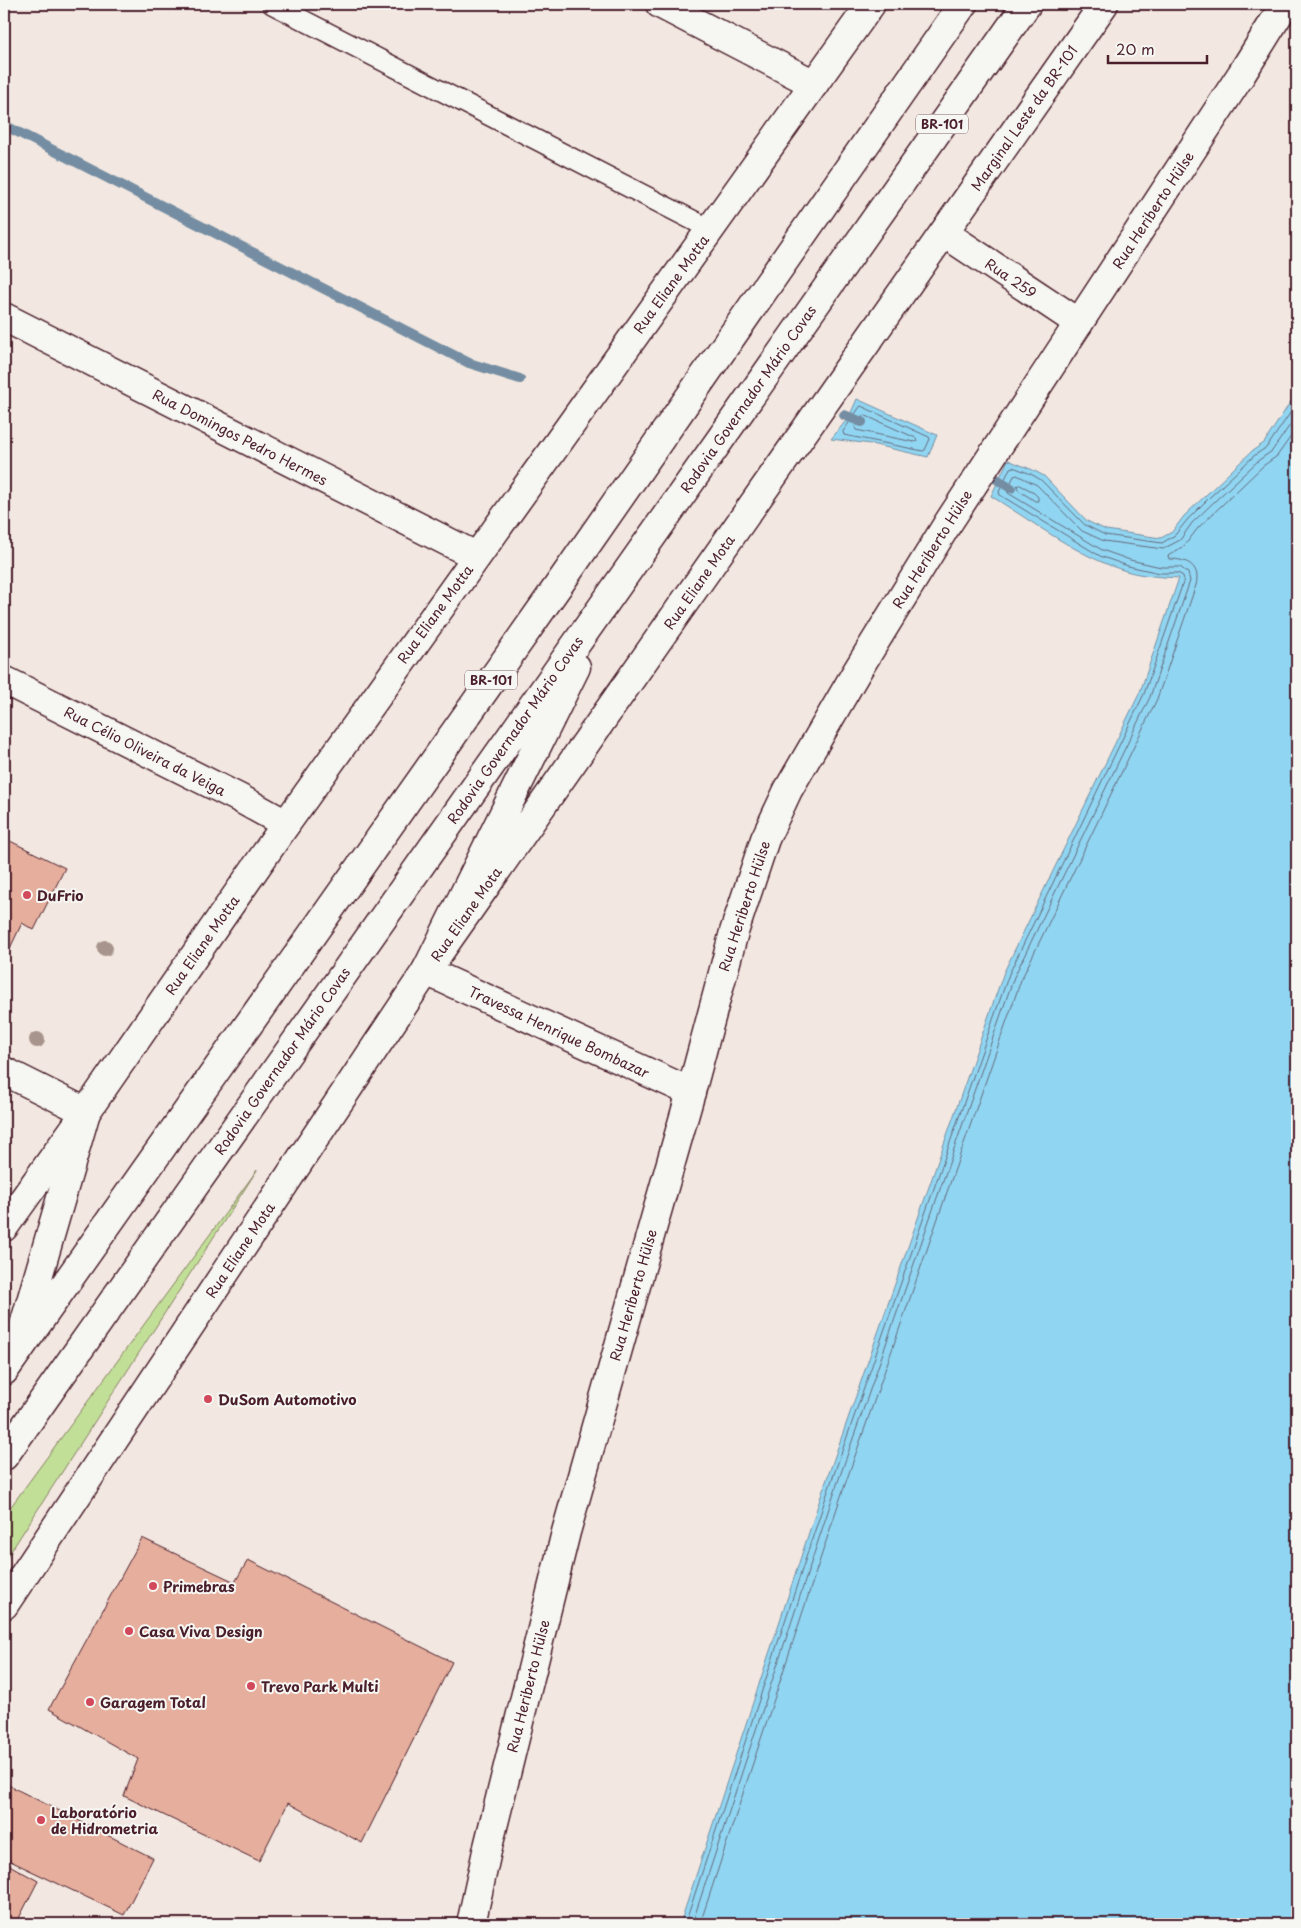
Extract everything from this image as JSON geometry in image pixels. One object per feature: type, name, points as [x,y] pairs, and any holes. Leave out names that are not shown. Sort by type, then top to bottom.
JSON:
[{"type":"main road","points":[[660,4],[814,84]]},
{"type":"main road","name":"Rua Eliane Motta","points":[[4,1227],[286,824],[871,4]]},
{"type":"main road","name":"BR-101","points":[[10,1362],[558,586],[963,4]]},
{"type":"main road","name":"Rodovia Governador Mário Covas","points":[[4,1456],[1027,4]]},
{"type":"main road","name":"Marginal Leste da BR-101","points":[[944,233],[1104,4]]},
{"type":"main road","name":"Rua Heriberto Hülse","points":[[470,1924],[566,1532],[691,1092],[734,932],[765,839],[788,790],[857,671],[948,523],[1241,75],[1285,4]]},
{"type":"main road","name":"Rua 259","points":[[944,233],[1079,323]]},
{"type":"main road","name":"Rua Eliane Mota","points":[[4,1605],[426,970],[944,233]]},
{"type":"main road","name":"Rua Domingos Pedro Hermes","points":[[4,317],[476,556]]},
{"type":"main road","points":[[426,970],[576,666],[632,565]]},
{"type":"main road","name":"Rua Célio Oliveira da Veiga","points":[[4,680],[239,798],[286,824]]},
{"type":"main road","name":"Travessa Henrique Bombazar","points":[[426,970],[691,1092]]},
{"type":"main road","points":[[4,1070],[86,1112],[10,1362]]},
{"type":"lane","points":[[272,4],[710,229]]},
{"type":"green space","points":[[257,1170],[4,1562],[4,1516]]},
{"type":"water","points":[[1297,392],[1297,1924],[680,1924],[822,1493],[1004,972],[1140,692],[1179,578],[1139,574],[1108,565],[1057,538],[991,496],[1008,460],[1044,476],[1087,521],[1106,530],[1161,538],[1172,532],[1184,516],[1252,451],[1264,443]]},
{"type":"water","points":[[857,399],[937,435],[928,457],[871,444],[831,439],[849,417]]},
{"type":"building","name":"DuFrio","points":[[4,838],[65,868],[34,930],[22,923],[4,961]]},
{"type":"building","name":"Trevo Park Multi","points":[[142,1538],[235,1582],[248,1560],[452,1662],[362,1843],[288,1803],[259,1861],[124,1796],[138,1759],[49,1709]]},
{"type":"building","name":"Laboratório de Hidrometria","points":[[4,1783],[153,1858],[124,1915],[4,1858]]},
{"type":"building","points":[[4,1862],[38,1881],[16,1924],[4,1924]]},
{"type":"waterway","points":[[4,125],[469,363],[520,379]]},
{"type":"waterway","points":[[844,415],[862,422]]},
{"type":"waterway","points":[[990,475],[1011,488]]},
{"type":"place","name":"DuFrio","points":[[27,895]]},
{"type":"place","name":"DuSom Automotivo","points":[[208,1399]]},
{"type":"place","name":"Primebras","points":[[153,1586]]},
{"type":"place","name":"Casa Viva Design","points":[[129,1631]]},
{"type":"place","name":"Trevo Park Multi","points":[[251,1686]]},
{"type":"place","name":"Garagem Total","points":[[90,1702]]},
{"type":"place","name":"Laboratório de Hidrometria","points":[[41,1820]]}]
